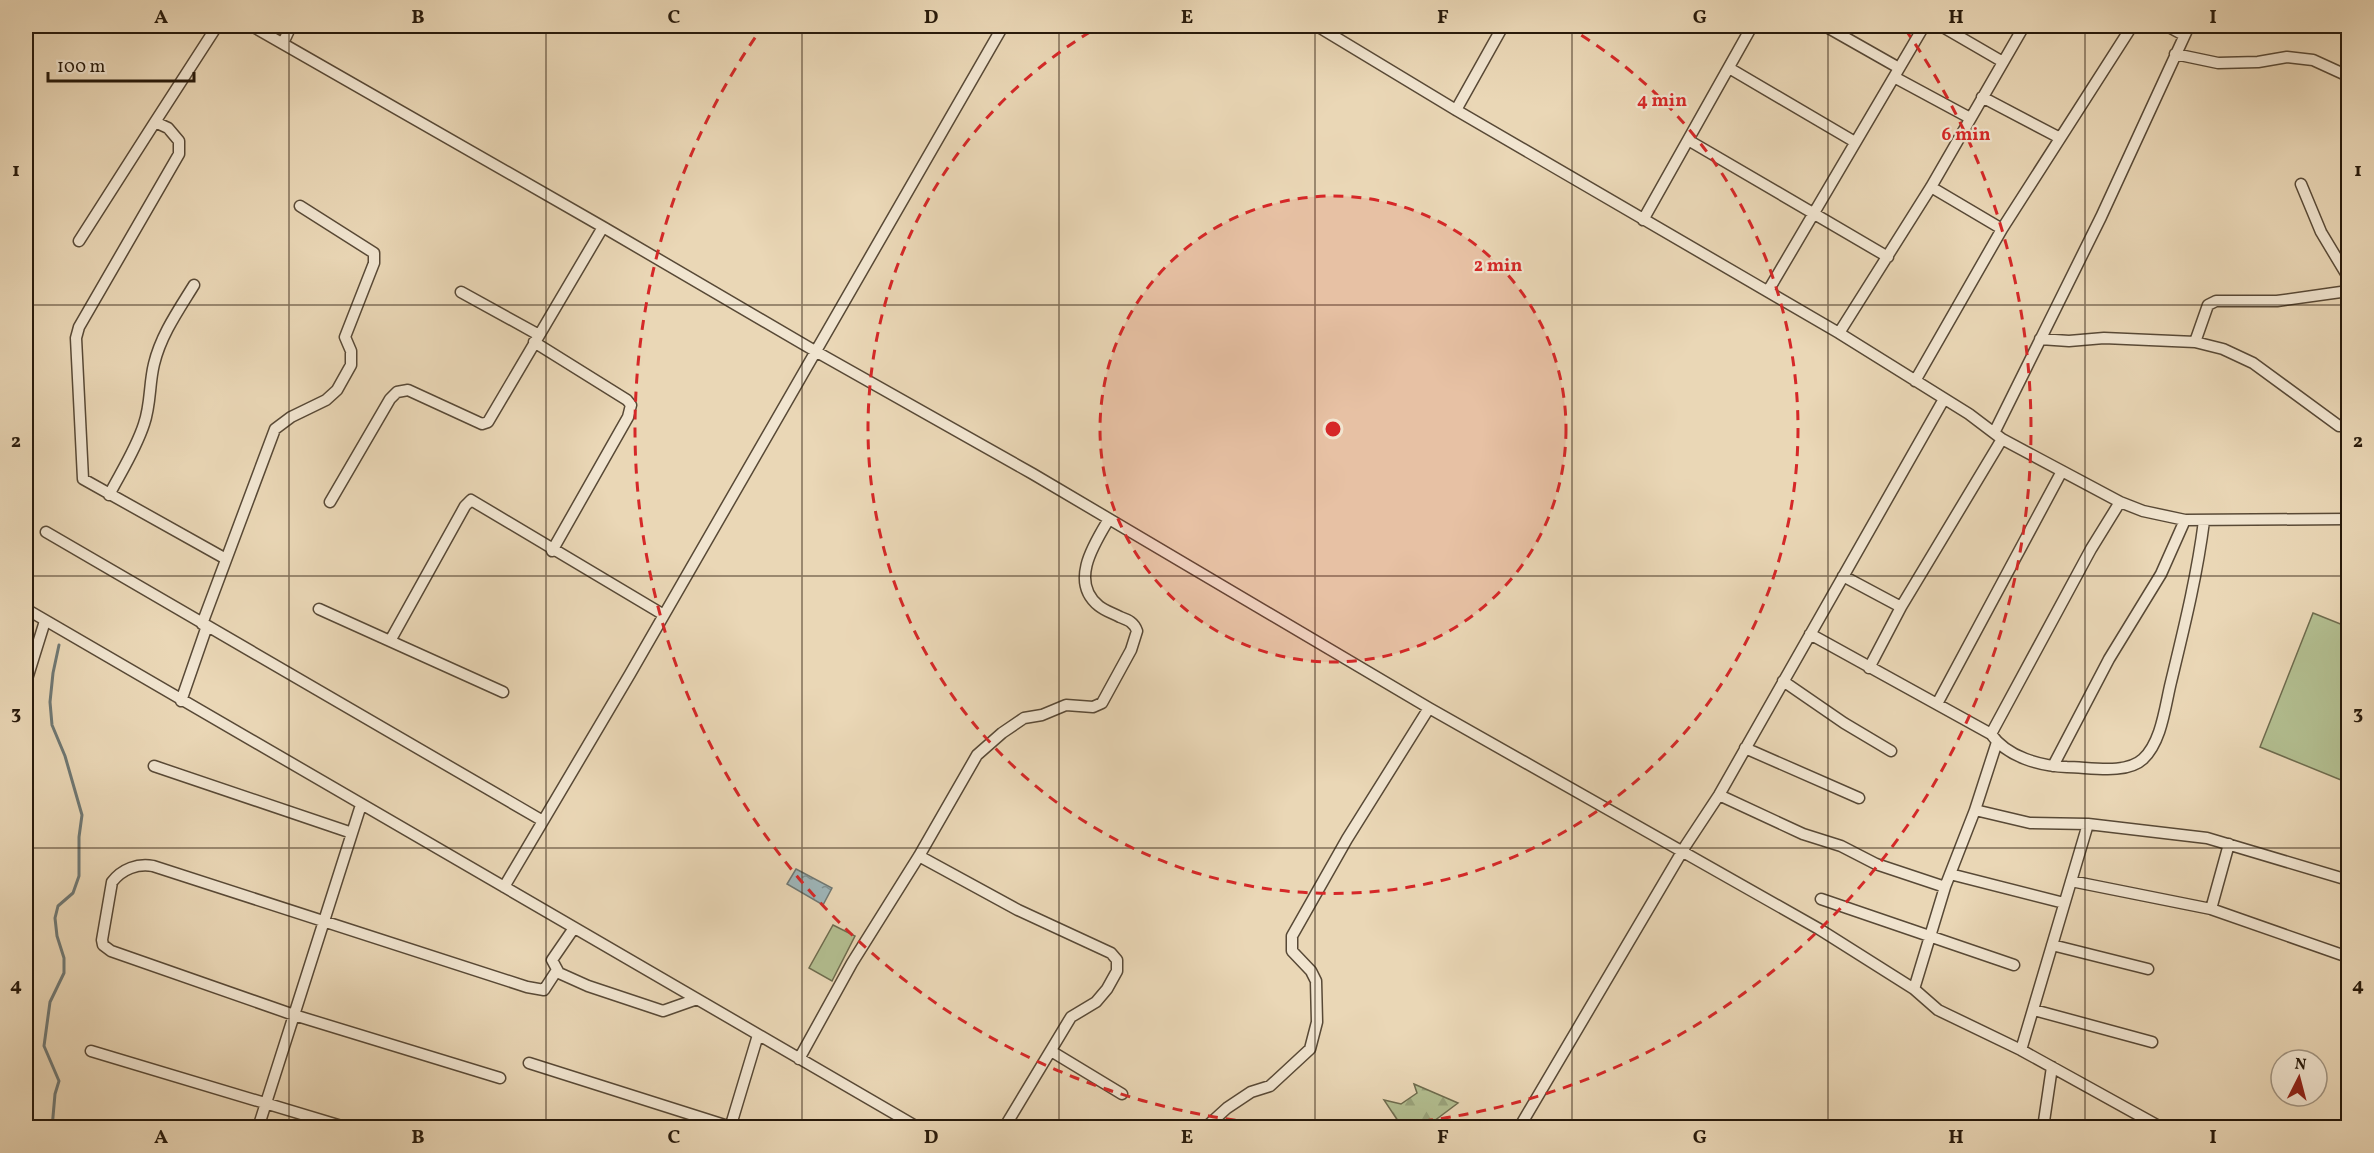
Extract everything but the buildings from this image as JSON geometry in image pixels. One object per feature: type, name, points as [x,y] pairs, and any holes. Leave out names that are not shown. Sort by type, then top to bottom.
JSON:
[{"type":"street","points":[[79,242],[217,26]]},
{"type":"street","points":[[252,26],[1109,519],[1429,708],[1819,929],[1914,989],[1938,1010],[2021,1050],[2162,1128]]},
{"type":"street","points":[[283,43],[291,26]]},
{"type":"street","points":[[504,887],[1004,26]]},
{"type":"street","points":[[1317,26],[1643,220],[1839,333],[1998,436],[2120,502],[2143,511],[2185,520],[2349,519]]},
{"type":"street","points":[[1456,110],[1503,26]]},
{"type":"street","points":[[1643,220],[1752,26]]},
{"type":"street","points":[[1825,26],[1970,118]]},
{"type":"street","points":[[1768,291],[1924,26]]},
{"type":"street","points":[[1941,26],[2003,62]]},
{"type":"street","points":[[1839,333],[1931,187],[2024,26]]},
{"type":"street","points":[[1915,381],[2002,229],[2132,26]]},
{"type":"street","points":[[1869,668],[1998,436],[2040,339],[2101,217],[2186,30],[2167,26]]},
{"type":"street","points":[[2175,54],[2198,61],[2218,63],[2258,62],[2287,57],[2313,60],[2349,76]]},
{"type":"street","points":[[1729,68],[1855,142]]},
{"type":"street","points":[[1982,97],[2060,138]]},
{"type":"street","points":[[155,122],[168,128],[179,141],[179,154],[79,327],[76,338],[82,477],[109,495],[226,559]]},
{"type":"street","points":[[1688,140],[1888,257]]},
{"type":"street","points":[[2301,184],[2321,232],[2349,277]]},
{"type":"street","points":[[1931,187],[2002,229]]},
{"type":"street","points":[[181,701],[226,559],[275,429],[291,417],[333,395],[343,381],[351,360],[351,351],[345,337],[374,263],[374,253],[300,206]]},
{"type":"street","points":[[330,502],[390,399],[397,392],[408,390],[483,424],[492,417],[603,226]]},
{"type":"street","points":[[109,495],[139,440],[145,423],[154,363],[167,328],[194,285]]},
{"type":"street","points":[[2195,342],[2208,304],[2216,301],[2288,300],[2349,291]]},
{"type":"street","points":[[461,292],[537,338],[631,405],[628,417],[552,550]]},
{"type":"street","points":[[2040,339],[2069,341],[2104,338],[2195,342],[2223,349],[2253,363],[2339,426]]},
{"type":"street","points":[[1519,1128],[1682,851],[1719,795],[1944,399]]},
{"type":"street","points":[[1937,704],[2062,471]]},
{"type":"street","points":[[390,640],[468,502],[472,501],[663,615]]},
{"type":"street","points":[[1914,989],[1945,887],[1975,810],[1994,738],[2091,549],[2120,502]]},
{"type":"street","points":[[800,1059],[852,963],[919,856],[972,764],[985,747],[1024,718],[1042,715],[1066,705],[1094,707],[1104,701],[1131,650],[1137,631],[1132,623],[1098,605],[1087,590],[1085,578],[1089,553],[1109,519]]},
{"type":"street","points":[[2053,766],[2109,659],[2161,574],[2185,520]]},
{"type":"street","points":[[1810,634],[1937,704],[2025,759],[2053,766],[2120,768],[2134,765],[2143,759],[2158,733],[2197,573],[2204,521]]},
{"type":"street","points":[[46,532],[543,821]]},
{"type":"street","points":[[1843,576],[1901,607]]},
{"type":"street","points":[[26,609],[919,1128]]},
{"type":"street","points":[[319,609],[503,692]]},
{"type":"street","points":[[26,682],[45,621]]},
{"type":"street","points":[[1783,681],[1844,723],[1891,751]]},
{"type":"street","points":[[1205,1128],[1227,1108],[1251,1092],[1270,1086],[1310,1049],[1317,1023],[1316,981],[1311,971],[1292,951],[1292,936],[1347,839],[1429,708]]},
{"type":"street","points":[[1745,748],[1858,798]]},
{"type":"street","points":[[154,766],[352,833]]},
{"type":"street","points":[[1719,795],[1803,834],[1841,846],[1876,864],[1945,887]]},
{"type":"street","points":[[258,1128],[361,805]]},
{"type":"street","points":[[1975,810],[2030,823],[2088,824],[2207,838],[2349,880]]},
{"type":"street","points":[[2021,1050],[2088,824]]},
{"type":"street","points":[[2211,909],[2229,844]]},
{"type":"street","points":[[919,856],[1018,910],[1115,956],[1118,964],[1117,971],[1107,989],[1092,1005],[1074,1013],[1004,1128]]},
{"type":"street","points":[[500,1078],[294,1016],[106,949],[102,940],[112,882],[129,868],[153,866],[527,987],[544,990],[557,970]]},
{"type":"street","points":[[1950,874],[2064,903]]},
{"type":"street","points":[[2072,881],[2211,909],[2349,957]]},
{"type":"street","points":[[1821,899],[2014,965]]},
{"type":"street","points":[[574,928],[552,960],[557,970],[588,986],[663,1011],[697,999]]},
{"type":"street","points":[[2052,945],[2148,969]]},
{"type":"street","points":[[2034,1010],[2152,1042]]},
{"type":"street","points":[[529,1063],[732,1127],[758,1035]]},
{"type":"street","points":[[91,1051],[348,1128]]},
{"type":"street","points":[[1051,1051],[1122,1094]]},
{"type":"street","points":[[2043,1128],[2052,1067]]},
{"type":"green space","points":[[2313,613],[2348,627],[2348,762],[2341,780],[2260,747]]},
{"type":"green space","points":[[833,925],[855,936],[832,981],[809,968]]},
{"type":"green space","points":[[1414,1084],[1458,1103],[1426,1127],[1402,1127],[1384,1100],[1401,1104],[1417,1093]]},
{"type":"water","points":[[796,869],[832,888],[823,905],[787,884]]},
{"type":"waterway","points":[[52,1128],[55,1094],[59,1081],[44,1046],[50,1002],[64,973],[64,958],[57,936],[55,918],[58,906],[73,893],[79,876],[79,837],[82,815],[65,756],[52,725],[50,702],[59,645]]}]
